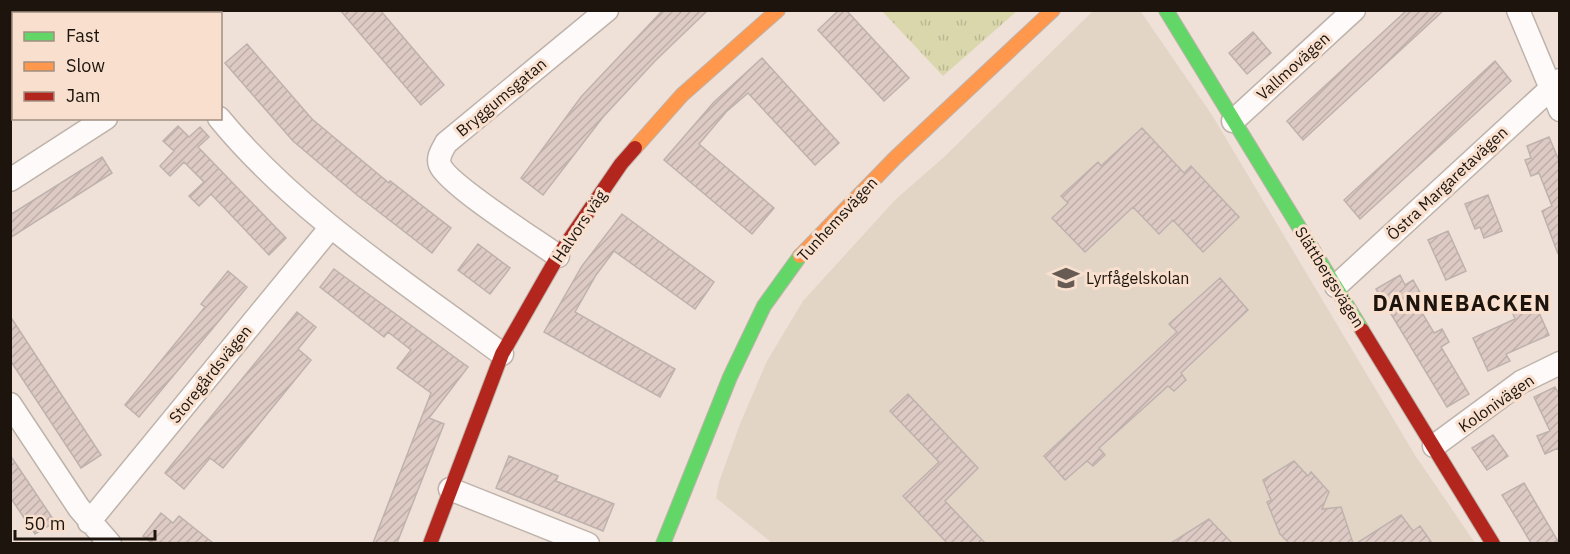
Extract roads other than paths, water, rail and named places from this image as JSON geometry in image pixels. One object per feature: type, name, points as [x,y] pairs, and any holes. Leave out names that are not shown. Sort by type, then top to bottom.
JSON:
[{"type":"street","name":"Bryggumsgatan","points":[[558,256],[464,189],[441,168],[439,158],[446,144],[607,10]]},
{"type":"street","name":"Tunhemsvägen","points":[[663,543],[730,377],[764,306],[802,253],[895,158],[1053,10]]},
{"type":"street","name":"Slättbergsvägen","points":[[1166,10],[1493,543]]},
{"type":"street","name":"Vallmovägen","points":[[1233,121],[1353,10]]},
{"type":"street","points":[[1518,10],[1555,84],[1560,110]]},
{"type":"street","name":"Halvors väg","points":[[429,543],[502,354],[558,256],[621,164],[682,95],[778,11]]},
{"type":"street","name":"Östra Margaretavägen","points":[[1336,286],[1555,84]]},
{"type":"street","points":[[10,180],[104,120]]},
{"type":"street","points":[[221,120],[276,181],[332,227],[502,354]]},
{"type":"street","name":"Storegårdsvägen","points":[[89,522],[332,227]]},
{"type":"street","name":"Kolonivägen","points":[[1434,446],[1521,382],[1560,363]]},
{"type":"street","points":[[10,404],[89,522],[110,543]]},
{"type":"street","points":[[450,489],[588,543]]},
{"type":"place","name":"Lyrfågelskolan","points":[[1066,278]]},
{"type":"district","name":"DANNEBACKEN","points":[[1462,303]]}]
